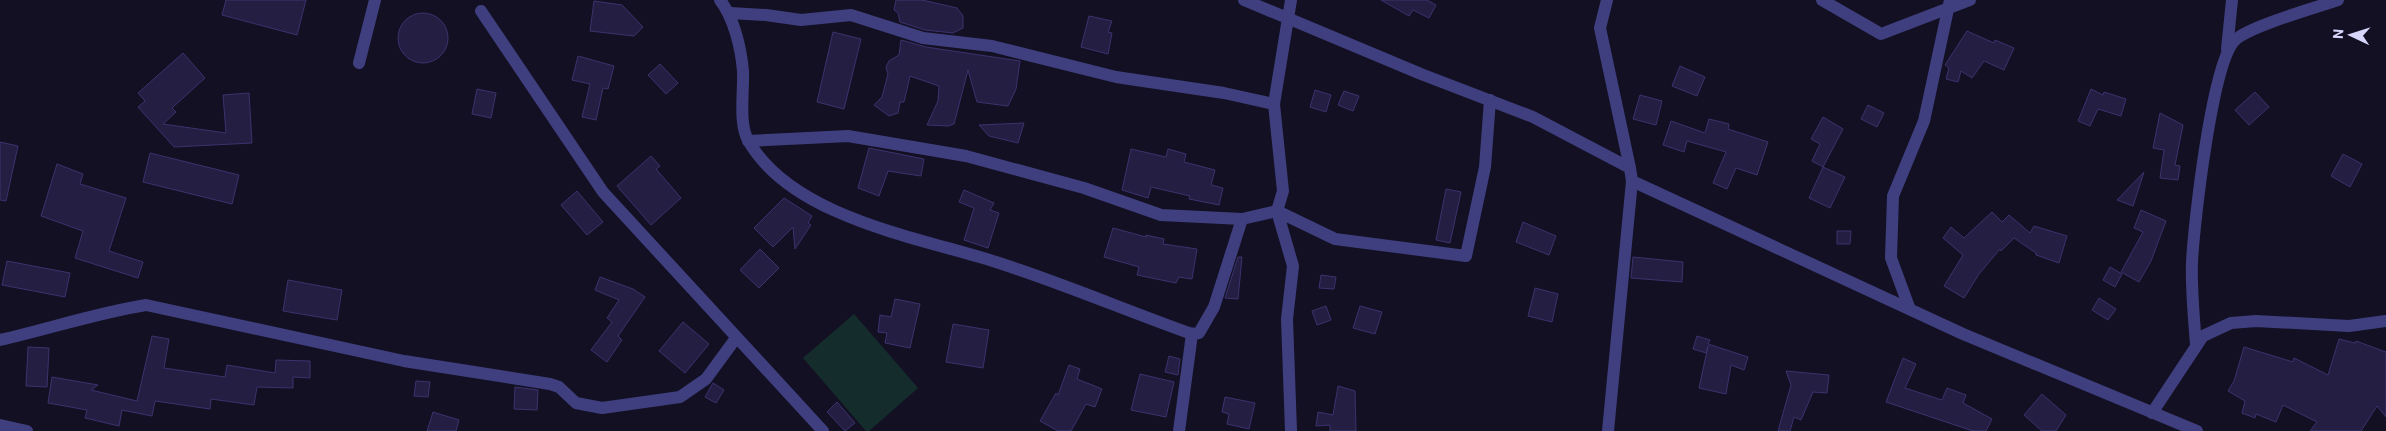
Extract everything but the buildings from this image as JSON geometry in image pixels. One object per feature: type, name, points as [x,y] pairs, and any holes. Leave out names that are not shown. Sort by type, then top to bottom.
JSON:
[{"type":"street","points":[[359,63],[375,0]]},
{"type":"street","points":[[720,0],[730,13],[742,70],[743,117],[748,141],[772,170],[804,196],[858,221],[997,262],[1192,334],[1199,333],[1214,307],[1242,220]]},
{"type":"street","points":[[1244,0],[1533,117],[1630,168]]},
{"type":"street","points":[[1291,0],[1274,104],[1283,191],[1277,211],[1293,266],[1287,319],[1291,431]]},
{"type":"street","points":[[1607,0],[1600,28],[1632,181],[1608,431]]},
{"type":"street","points":[[1829,2],[1881,34],[1949,4],[1970,0]]},
{"type":"street","points":[[2196,345],[2192,262],[2207,134],[2227,50],[2232,0]]},
{"type":"street","points":[[2227,50],[2237,38],[2275,22],[2338,0]]},
{"type":"street","points":[[1909,307],[1891,258],[1893,196],[1924,121],[1949,4]]},
{"type":"street","points":[[481,11],[603,192],[823,431]]},
{"type":"street","points":[[730,13],[766,15],[801,20],[851,15],[923,38],[992,46],[1116,77],[1224,93],[1274,104]]},
{"type":"street","points":[[748,141],[848,136],[966,156],[1084,188],[1161,215],[1242,220],[1277,211],[1335,239],[1466,256],[1485,167],[1490,100]]},
{"type":"street","points":[[1632,181],[1909,307],[1963,334],[2152,413],[2176,426],[2198,431]]},
{"type":"street","points":[[0,340],[72,323],[106,311],[146,305],[404,361],[550,384],[558,387],[576,402],[602,408],[680,397],[706,379],[736,338]]},
{"type":"street","points":[[2152,413],[2203,336],[2231,323],[2256,322],[2349,326],[2386,321]]},
{"type":"street","points":[[1179,431],[1192,334]]},
{"type":"street","points":[[0,425],[27,431]]},
{"type":"green space","points":[[854,314],[918,388],[869,431],[866,431],[803,358]]}]
